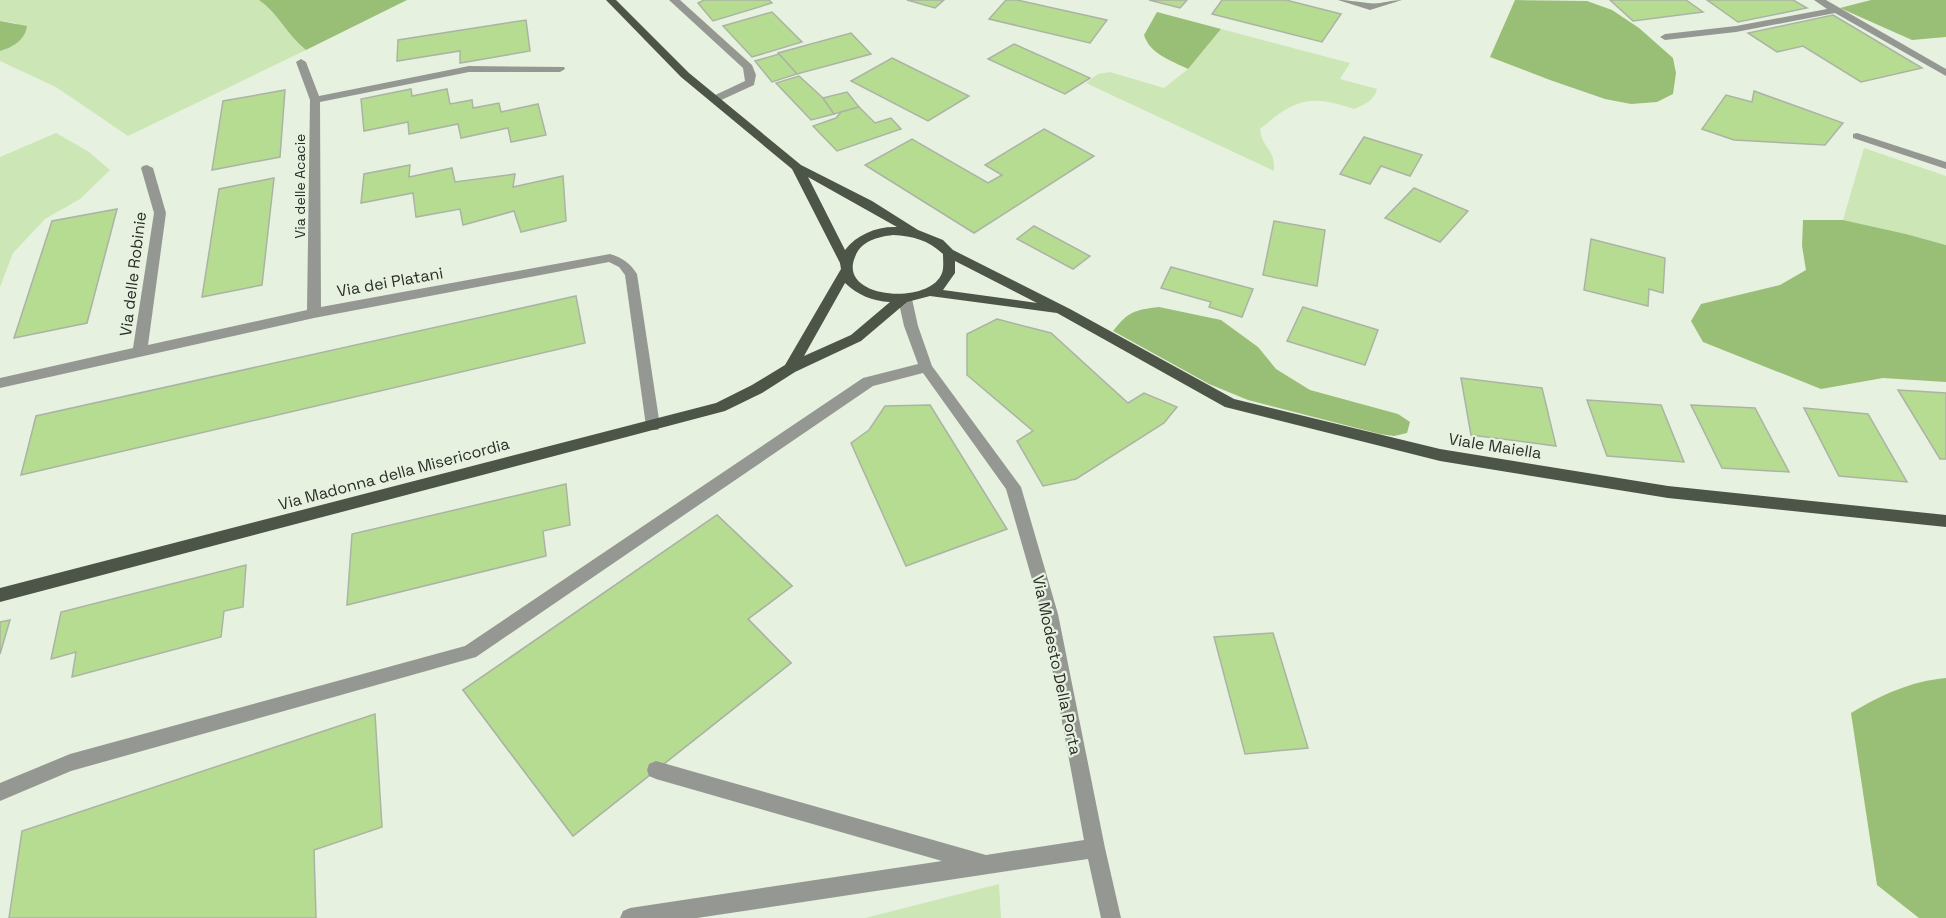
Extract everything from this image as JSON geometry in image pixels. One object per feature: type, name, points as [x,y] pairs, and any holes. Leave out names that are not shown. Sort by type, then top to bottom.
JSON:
[{"type":"main road","points":[[611,0],[685,75],[797,167],[868,204],[912,231],[938,241],[949,253],[950,271],[944,281],[929,292],[904,299],[890,299],[867,294],[850,280],[846,267],[797,167]]},
{"type":"main road","points":[[790,368],[846,267],[850,252],[866,239],[884,232],[912,231]]},
{"type":"main road","name":"Viale Maiella","points":[[949,253],[1065,312],[1230,404],[1440,455],[1668,492],[1946,521]]},
{"type":"main road","points":[[929,292],[1065,312]]},
{"type":"main road","name":"Via Madonna della Misericordia","points":[[0,596],[720,407],[790,368],[856,338],[904,299]]},
{"type":"street","points":[[674,0],[748,67],[751,75],[750,83],[715,99]]},
{"type":"street","points":[[1343,0],[1370,6],[1397,0]]},
{"type":"street","points":[[1821,0],[1946,72]]},
{"type":"street","points":[[1665,37],[1736,29],[1836,10]]},
{"type":"street","name":"Via delle Acacie","points":[[301,62],[315,100],[314,313]]},
{"type":"street","points":[[315,100],[469,69],[560,69]]},
{"type":"street","points":[[1857,136],[1946,166]]},
{"type":"street","name":"Via delle Robinie","points":[[140,350],[160,213],[147,168]]},
{"type":"street","name":"Via dei Platani","points":[[0,383],[314,313],[610,258],[623,264],[631,274],[653,426]]},
{"type":"street","name":"Via Modesto Della Porta","points":[[904,299],[926,367],[1013,487],[1050,614],[1095,848],[1111,918]]},
{"type":"street","points":[[0,792],[70,763],[470,651],[868,382],[926,367]]},
{"type":"street","points":[[656,770],[987,865]]},
{"type":"street","points":[[630,918],[1095,848]]},
{"type":"green space","points":[[0,0],[259,0],[272,11],[293,38],[306,50],[128,136],[56,87],[0,61],[0,51],[6,49],[16,23],[0,21]]},
{"type":"green space","points":[[259,0],[407,0],[306,50],[293,38],[272,11]]},
{"type":"green space","points":[[1515,0],[1587,1],[1612,10],[1639,28],[1673,58],[1676,73],[1673,94],[1657,102],[1631,104],[1605,99],[1490,57]]},
{"type":"green space","points":[[1871,0],[1946,0],[1946,37],[1912,40],[1840,8]]},
{"type":"green space","points":[[1157,12],[1221,29],[1188,69],[1162,56],[1147,42],[1144,35]]},
{"type":"green space","points":[[0,21],[27,26],[18,42],[0,51]]},
{"type":"green space","points":[[1221,29],[1350,63],[1340,79],[1377,89],[1376,93],[1368,102],[1354,109],[1326,102],[1304,102],[1283,111],[1272,119],[1260,129],[1263,141],[1273,157],[1274,171],[1086,83],[1098,74],[1110,72],[1164,88],[1188,69]]},
{"type":"green space","points":[[56,133],[89,152],[110,170],[80,199],[45,219],[13,253],[0,287],[0,157]]},
{"type":"green space","points":[[1864,148],[1946,176],[1946,245],[1843,220]]},
{"type":"green space","points":[[1803,220],[1843,220],[1946,245],[1946,382],[1883,378],[1821,389],[1703,342],[1691,321],[1701,304],[1780,285],[1806,270],[1802,246]]},
{"type":"green space","points":[[1159,307],[1221,320],[1258,347],[1276,369],[1310,390],[1398,414],[1410,422],[1407,433],[1394,436],[1380,434],[1248,400],[1209,384],[1113,331],[1132,313]]},
{"type":"green space","points":[[1946,678],[1946,918],[1919,918],[1877,885],[1851,713],[1897,690],[1921,682]]},
{"type":"green space","points":[[999,884],[1001,918],[865,918]]},
{"type":"building","points":[[704,0],[769,0],[772,3],[713,21],[698,3]]},
{"type":"building","points":[[907,0],[944,0],[935,8]]},
{"type":"building","points":[[1006,0],[1017,0],[1107,20],[1090,43],[989,19]]},
{"type":"building","points":[[1149,0],[1187,0],[1180,8]]},
{"type":"building","points":[[1222,0],[1286,0],[1341,14],[1322,42],[1212,14]]},
{"type":"building","points":[[1610,0],[1686,0],[1703,12],[1633,21]]},
{"type":"building","points":[[1707,0],[1793,0],[1807,8],[1738,22]]},
{"type":"building","points":[[772,12],[802,42],[752,57],[723,26]]},
{"type":"building","points":[[1833,15],[1922,68],[1861,82],[1803,46],[1777,52],[1748,33]]},
{"type":"building","points":[[526,20],[530,51],[460,63],[460,51],[397,61],[398,40]]},
{"type":"building","points":[[851,33],[871,54],[797,74],[778,53]]},
{"type":"building","points":[[1014,44],[1090,78],[1065,94],[988,59]]},
{"type":"building","points":[[779,54],[797,74],[772,82],[755,61]]},
{"type":"building","points":[[892,58],[969,96],[928,121],[851,81]]},
{"type":"building","points":[[799,76],[823,98],[834,114],[811,120],[776,83]]},
{"type":"building","points":[[411,89],[412,96],[447,89],[450,104],[472,100],[473,108],[499,103],[501,112],[538,104],[546,135],[511,142],[508,128],[461,138],[458,124],[409,134],[408,122],[364,131],[361,99]]},
{"type":"building","points":[[285,90],[280,157],[212,170],[223,101]]},
{"type":"building","points":[[1754,91],[1843,123],[1825,145],[1734,140],[1702,129],[1726,95],[1752,102]]},
{"type":"building","points":[[847,92],[859,107],[834,114],[823,98]]},
{"type":"building","points":[[859,107],[875,123],[891,118],[901,129],[837,151],[813,126],[836,118],[841,112]]},
{"type":"building","points":[[1044,129],[1094,156],[974,233],[865,165],[912,139],[988,183],[1002,175],[985,165]]},
{"type":"building","points":[[1364,137],[1422,155],[1410,176],[1381,166],[1370,184],[1340,174]]},
{"type":"building","points":[[410,165],[409,177],[452,168],[455,182],[515,174],[513,187],[563,176],[566,221],[521,232],[514,211],[463,225],[460,209],[416,217],[413,193],[361,203],[364,174]]},
{"type":"building","points":[[274,178],[262,285],[202,297],[219,189]]},
{"type":"building","points":[[1414,188],[1468,211],[1440,242],[1385,218]]},
{"type":"building","points":[[117,209],[87,323],[14,338],[52,221]]},
{"type":"building","points":[[1274,221],[1325,230],[1317,286],[1263,275]]},
{"type":"building","points":[[1034,226],[1090,256],[1073,269],[1017,239]]},
{"type":"building","points":[[1591,239],[1665,258],[1663,293],[1649,289],[1648,306],[1584,290]]},
{"type":"building","points":[[1171,267],[1253,289],[1242,317],[1209,307],[1211,302],[1161,288]]},
{"type":"building","points":[[576,296],[585,343],[21,475],[36,416]]},
{"type":"building","points":[[1303,307],[1378,330],[1365,365],[1287,341]]},
{"type":"building","points":[[997,319],[1051,333],[1128,403],[1144,393],[1177,407],[1164,423],[1076,479],[1043,486],[1017,441],[1033,431],[967,375],[967,334]]},
{"type":"building","points":[[1461,378],[1542,388],[1556,446],[1471,435]]},
{"type":"building","points":[[1898,390],[1946,393],[1946,459],[1940,459]]},
{"type":"building","points":[[1587,400],[1661,405],[1684,462],[1607,456]]},
{"type":"building","points":[[930,405],[1007,529],[906,566],[851,443],[869,430],[885,406]]},
{"type":"building","points":[[1691,405],[1755,408],[1789,472],[1722,468]]},
{"type":"building","points":[[1804,408],[1868,414],[1907,482],[1839,476]]},
{"type":"building","points":[[566,484],[570,525],[543,531],[546,556],[347,605],[352,534]]},
{"type":"building","points":[[717,515],[792,586],[748,619],[791,663],[573,836],[463,690]]},
{"type":"building","points":[[717,515],[792,586],[748,619],[791,663],[573,836],[463,690]]},
{"type":"building","points":[[246,565],[243,607],[224,611],[221,637],[72,677],[76,652],[51,659],[61,612]]},
{"type":"building","points":[[10,620],[0,654],[0,622]]},
{"type":"building","points":[[1273,633],[1308,748],[1245,754],[1214,637]]},
{"type":"building","points":[[375,714],[382,827],[314,850],[316,918],[9,918],[22,831]]}]
